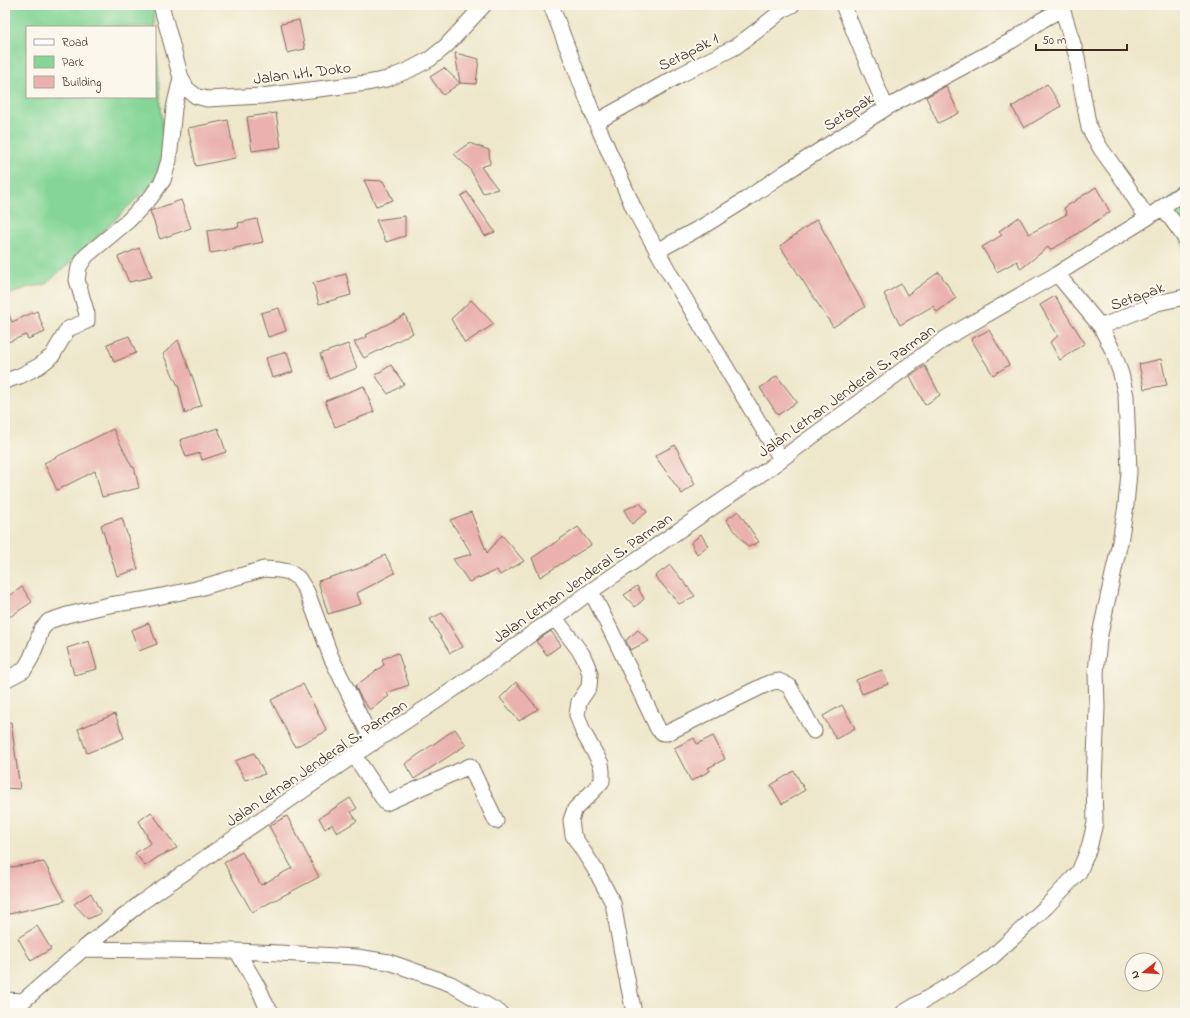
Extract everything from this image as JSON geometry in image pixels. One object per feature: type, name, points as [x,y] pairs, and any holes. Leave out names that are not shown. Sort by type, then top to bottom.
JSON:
[{"type":"street","name":"Jalan I.H. Doko","points":[[161,5],[181,78],[187,89],[196,96],[207,99],[262,96],[387,79],[430,59],[446,46],[484,5]]},
{"type":"street","points":[[551,5],[596,122],[634,209],[657,251],[781,459]]},
{"type":"street","name":"Setapak 1","points":[[596,122],[680,75],[735,47],[784,9],[792,5]]},
{"type":"street","points":[[843,5],[886,108]]},
{"type":"street","points":[[1061,7],[1077,57],[1089,128],[1101,149],[1124,181],[1147,218]]},
{"type":"street","name":"Setapak","points":[[657,251],[705,225],[886,108],[1013,40],[1061,7]]},
{"type":"street","points":[[5,381],[20,376],[39,366],[52,356],[68,329],[87,320],[87,314],[77,280],[79,267],[86,256],[128,221],[151,196],[163,180],[169,160],[174,108],[181,78]]},
{"type":"street","name":"Jalan Letnan Jenderal S. Parman","points":[[18,1007],[83,949],[142,902],[555,618],[590,591],[781,459],[946,338],[1057,274],[1147,218],[1185,191]]},
{"type":"street","points":[[1162,208],[1185,238]]},
{"type":"street","points":[[903,1013],[963,977],[992,957],[1046,907],[1079,872],[1089,848],[1094,823],[1097,708],[1096,673],[1099,639],[1120,542],[1126,505],[1130,472],[1128,430],[1124,388],[1113,351],[1101,327],[1057,274]]},
{"type":"street","name":"Setapak","points":[[1101,327],[1157,303],[1185,297]]},
{"type":"street","points":[[5,680],[24,670],[31,658],[41,630],[49,621],[109,605],[196,589],[264,569],[279,570],[289,572],[298,578],[307,592],[331,657],[373,743]]},
{"type":"street","points":[[590,591],[658,729],[663,733],[667,733],[769,683],[779,681],[789,686],[814,731]]},
{"type":"street","points":[[555,618],[582,654],[590,674],[589,687],[579,702],[577,715],[582,732],[601,764],[602,771],[602,781],[575,809],[571,820],[573,836],[596,871],[613,903],[634,1013]]},
{"type":"street","points":[[354,755],[386,803],[470,766],[496,821]]},
{"type":"street","points":[[83,949],[237,951],[357,957],[389,962],[451,984],[500,1013]]},
{"type":"street","points":[[237,951],[259,989],[266,1005],[272,1013]]},
{"type":"street","points":[[5,1000],[18,1007]]},
{"type":"green space","points":[[5,5],[153,5],[155,26],[26,26],[26,98],[156,98],[156,42],[165,155],[154,182],[75,258],[44,285],[29,287],[5,296]]},
{"type":"green space","points":[[1185,188],[1185,251],[1170,198]]},
{"type":"building","points":[[299,20],[305,49],[287,53],[281,24]]},
{"type":"building","points":[[455,53],[479,59],[476,84],[460,83]]},
{"type":"building","points":[[444,68],[460,83],[443,95],[430,77]]},
{"type":"building","points":[[1047,84],[1061,106],[1024,128],[1012,107]]},
{"type":"building","points":[[946,86],[959,113],[938,123],[926,97]]},
{"type":"building","points":[[276,113],[281,147],[252,151],[247,117]]},
{"type":"building","points":[[228,120],[235,158],[196,166],[188,128]]},
{"type":"building","points":[[469,143],[489,150],[490,164],[481,167],[498,189],[483,193],[470,169],[454,154]]},
{"type":"building","points":[[364,180],[383,181],[393,200],[376,206]]},
{"type":"building","points":[[1096,187],[1110,212],[1072,238],[1050,250],[1048,247],[1021,269],[1017,261],[997,272],[982,247],[1002,235],[999,231],[1019,217],[1029,234],[1067,214],[1064,208]]},
{"type":"building","points":[[467,192],[495,232],[485,236],[461,196]]},
{"type":"building","points":[[181,200],[191,228],[160,239],[150,211]]},
{"type":"building","points":[[405,216],[405,236],[386,242],[376,220]]},
{"type":"building","points":[[257,219],[263,242],[210,253],[207,231],[239,227],[238,223]]},
{"type":"building","points":[[817,219],[865,307],[833,327],[780,246]]},
{"type":"building","points":[[139,248],[152,277],[129,282],[118,257]]},
{"type":"building","points":[[939,272],[956,298],[937,312],[933,306],[900,325],[884,294],[901,284],[907,295]]},
{"type":"building","points":[[346,274],[351,295],[319,304],[313,283]]},
{"type":"building","points":[[1055,296],[1085,343],[1060,360],[1050,342],[1058,336],[1040,305]]},
{"type":"building","points":[[471,300],[494,324],[465,343],[451,319]]},
{"type":"building","points":[[5,304],[12,322],[37,311],[45,332],[28,339],[26,335],[5,343]]},
{"type":"building","points":[[279,308],[286,331],[268,337],[261,313]]},
{"type":"building","points":[[405,315],[413,333],[364,358],[354,342],[367,337],[366,335]]},
{"type":"building","points":[[989,330],[1009,365],[993,375],[971,339]]},
{"type":"building","points":[[129,336],[136,353],[114,362],[107,344]]},
{"type":"building","points":[[178,340],[194,381],[201,405],[185,414],[179,388],[163,354]]},
{"type":"building","points":[[348,344],[357,368],[329,379],[320,354]]},
{"type":"building","points":[[287,352],[293,372],[272,378],[266,358]]},
{"type":"building","points":[[1161,359],[1167,385],[1144,389],[1139,364]]},
{"type":"building","points":[[391,365],[404,384],[388,394],[375,375]]},
{"type":"building","points":[[925,366],[940,395],[925,405],[910,376]]},
{"type":"building","points":[[777,376],[797,402],[778,415],[760,388]]},
{"type":"building","points":[[364,386],[374,412],[335,427],[325,401]]},
{"type":"building","points":[[218,428],[226,452],[202,460],[200,453],[186,457],[180,440]]},
{"type":"building","points":[[113,429],[132,467],[134,467],[139,488],[102,497],[95,471],[57,490],[44,463]]},
{"type":"building","points":[[675,445],[695,484],[682,494],[655,456]]},
{"type":"building","points":[[640,503],[647,512],[632,524],[624,510]]},
{"type":"building","points":[[738,511],[759,542],[748,547],[726,520]]},
{"type":"building","points":[[471,512],[487,553],[502,535],[524,561],[500,575],[497,570],[469,582],[453,559],[472,554],[450,520]]},
{"type":"building","points":[[122,518],[138,569],[117,576],[101,525]]},
{"type":"building","points":[[578,527],[591,545],[540,577],[532,558]]},
{"type":"building","points":[[701,534],[708,546],[697,554],[691,543]]},
{"type":"building","points":[[385,555],[395,573],[357,593],[361,604],[328,614],[318,581],[360,568]]},
{"type":"building","points":[[670,565],[695,596],[679,604],[655,576]]},
{"type":"building","points":[[637,586],[644,599],[635,607],[624,595]]},
{"type":"building","points":[[22,587],[32,602],[5,620],[5,599]]},
{"type":"building","points":[[442,613],[463,647],[450,653],[430,619]]},
{"type":"building","points":[[149,623],[157,644],[139,651],[131,630]]},
{"type":"building","points":[[638,630],[649,641],[630,650],[626,640]]},
{"type":"building","points":[[551,631],[561,645],[547,655],[536,641]]},
{"type":"building","points":[[89,641],[97,669],[74,675],[67,648]]},
{"type":"building","points":[[398,653],[409,685],[386,693],[389,696],[370,710],[361,698],[355,686],[384,665],[382,659]]},
{"type":"building","points":[[882,670],[888,684],[862,694],[856,680]]},
{"type":"building","points":[[516,682],[538,709],[519,721],[500,698]]},
{"type":"building","points":[[303,684],[327,731],[295,747],[271,700]]},
{"type":"building","points":[[842,705],[855,728],[836,739],[823,716]]},
{"type":"building","points":[[115,714],[124,738],[87,753],[78,729]]},
{"type":"building","points":[[11,722],[20,789],[5,788],[5,723]]},
{"type":"building","points":[[455,729],[466,745],[414,779],[405,764]]},
{"type":"building","points":[[713,736],[725,759],[708,768],[710,771],[691,781],[674,748],[694,738],[697,744]]},
{"type":"building","points":[[254,753],[265,774],[245,780],[235,761]]},
{"type":"building","points":[[794,771],[805,790],[782,804],[771,785]]},
{"type":"building","points":[[350,798],[357,808],[351,812],[357,821],[337,833],[332,824],[325,829],[319,818]]},
{"type":"building","points":[[151,812],[177,848],[158,857],[145,866],[135,853],[151,843],[139,821]]},
{"type":"building","points":[[287,816],[319,877],[252,912],[224,863],[242,852],[261,885],[292,868],[269,826]]},
{"type":"building","points":[[44,862],[65,901],[5,915],[5,868]]},
{"type":"building","points":[[91,893],[101,913],[88,919],[74,904]]},
{"type":"building","points":[[37,926],[51,949],[31,961],[18,938]]}]
